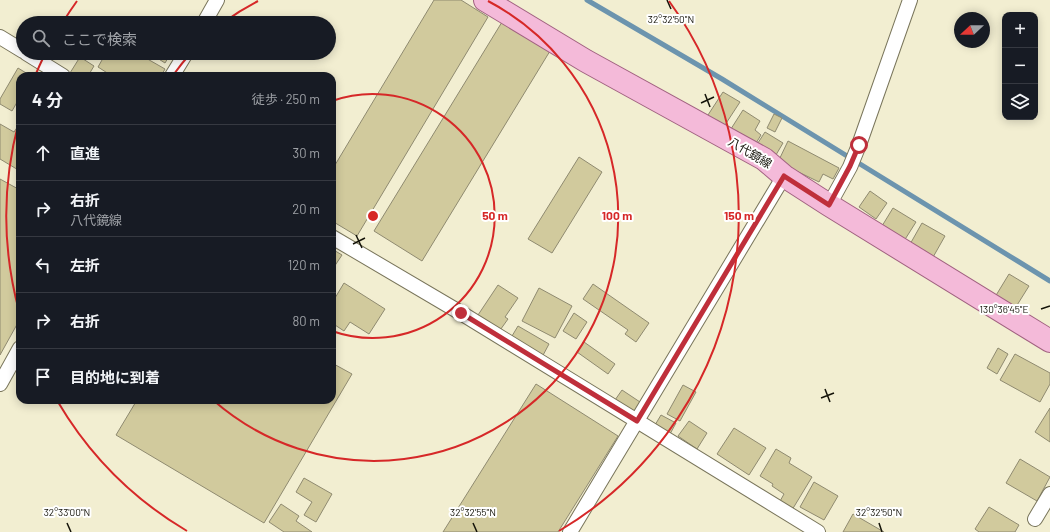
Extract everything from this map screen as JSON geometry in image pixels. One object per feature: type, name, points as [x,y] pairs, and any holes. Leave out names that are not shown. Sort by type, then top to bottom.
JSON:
[{"type":"main road","name":"八代鏡線","points":[[485,0],[586,61],[764,159],[784,176],[829,205],[1050,341]]},
{"type":"street","points":[[208,16],[217,0]]},
{"type":"street","points":[[829,205],[850,166],[859,145],[910,0]]},
{"type":"street","points":[[0,37],[16,47]]},
{"type":"street","points":[[37,60],[57,72]]},
{"type":"street","points":[[174,72],[182,60]]},
{"type":"street","points":[[570,532],[784,176]]},
{"type":"street","points":[[336,239],[461,313],[818,532]]},
{"type":"street","points":[[0,384],[16,355]]},
{"type":"street","points":[[1035,519],[1050,494]]},
{"type":"building","points":[[434,0],[461,0],[488,17],[357,236],[336,223],[336,163]]},
{"type":"building","points":[[502,22],[550,51],[422,261],[374,231]]},
{"type":"building","points":[[78,60],[85,60],[94,66],[90,72],[71,72]]},
{"type":"building","points":[[102,60],[149,60],[165,69],[163,72],[106,72],[98,67]]},
{"type":"building","points":[[18,68],[24,72],[16,72],[16,104],[12,111],[0,104],[0,99]]},
{"type":"building","points":[[723,92],[740,102],[723,128],[706,118]]},
{"type":"building","points":[[743,110],[760,121],[755,130],[761,135],[753,148],[729,132]]},
{"type":"building","points":[[774,114],[782,118],[775,132],[767,128]]},
{"type":"building","points":[[0,124],[14,132],[16,129],[16,169],[0,159]]},
{"type":"building","points":[[765,132],[783,143],[773,160],[754,149]]},
{"type":"building","points":[[788,141],[839,168],[833,179],[823,174],[819,182],[778,162]]},
{"type":"building","points":[[579,157],[602,172],[552,253],[528,239]]},
{"type":"building","points":[[0,179],[16,188],[16,326],[0,355]]},
{"type":"building","points":[[870,191],[887,203],[876,219],[859,207]]},
{"type":"building","points":[[893,208],[916,222],[904,241],[882,226]]},
{"type":"building","points":[[922,223],[945,236],[932,259],[909,246]]},
{"type":"building","points":[[336,251],[342,255],[336,264]]},
{"type":"building","points":[[1009,274],[1029,286],[1014,310],[995,297]]},
{"type":"building","points":[[344,283],[385,309],[369,334],[350,322],[344,331],[336,326],[336,296]]},
{"type":"building","points":[[593,284],[649,323],[636,342],[625,334],[628,330],[583,299]]},
{"type":"building","points":[[498,285],[518,298],[505,317],[508,319],[498,333],[476,318]]},
{"type":"building","points":[[539,288],[572,306],[555,338],[522,321]]},
{"type":"building","points":[[574,313],[587,322],[576,339],[563,331]]},
{"type":"building","points":[[518,326],[549,344],[541,359],[509,341]]},
{"type":"building","points":[[584,342],[615,364],[608,374],[577,352]]},
{"type":"building","points":[[998,348],[1008,354],[997,374],[987,368]]},
{"type":"building","points":[[1015,354],[1050,373],[1050,384],[1040,402],[1000,380]]},
{"type":"building","points":[[336,365],[352,374],[336,401]]},
{"type":"building","points":[[536,384],[618,436],[558,532],[443,532]]},
{"type":"building","points":[[683,385],[696,392],[680,421],[667,414]]},
{"type":"building","points":[[622,390],[646,406],[639,416],[615,400]]},
{"type":"building","points":[[135,404],[334,404],[264,523],[116,435]]},
{"type":"building","points":[[1050,408],[1050,442],[1035,432]]},
{"type":"building","points":[[661,415],[676,423],[670,434],[655,425]]},
{"type":"building","points":[[689,421],[707,433],[697,449],[678,436]]},
{"type":"building","points":[[734,428],[766,448],[749,475],[717,454]]},
{"type":"building","points":[[776,449],[791,458],[789,463],[812,477],[792,510],[779,503],[784,494],[772,486],[773,484],[760,476]]},
{"type":"building","points":[[1020,459],[1050,477],[1037,501],[1006,483]]},
{"type":"building","points":[[304,478],[332,494],[316,522],[304,515],[312,502],[296,492]]},
{"type":"building","points":[[814,482],[838,496],[824,520],[800,507]]},
{"type":"building","points":[[281,504],[299,516],[296,521],[312,532],[284,532],[269,522]]},
{"type":"building","points":[[989,507],[1019,525],[1015,532],[979,532],[975,529]]},
{"type":"building","points":[[853,514],[884,532],[843,532]]},
{"type":"waterway","points":[[587,0],[722,79],[1050,281]]},
{"type":"route","points":[[461,313],[637,421],[784,176],[829,205],[850,166],[859,145]]}]
